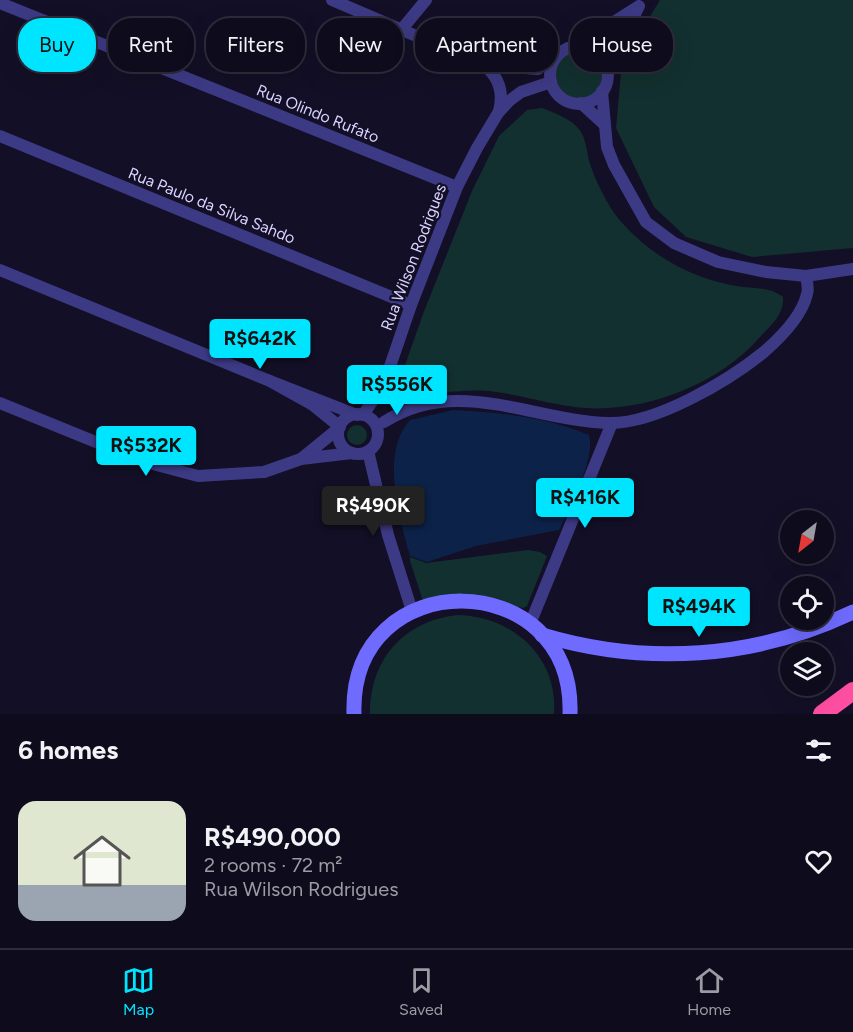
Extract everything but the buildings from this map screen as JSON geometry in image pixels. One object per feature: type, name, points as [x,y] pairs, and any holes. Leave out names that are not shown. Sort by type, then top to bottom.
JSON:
[{"type":"highway","points":[[822,714],[853,691]]},
{"type":"main road","points":[[354,714],[358,675],[370,649],[389,627],[412,611],[441,601],[472,600],[503,608],[530,624],[542,635],[560,663],[569,695],[570,713]]},
{"type":"main road","points":[[542,635],[591,647],[637,654],[695,655],[747,649],[780,640],[853,612]]},
{"type":"street","points":[[332,0],[375,18]]},
{"type":"street","points":[[403,28],[426,0]]},
{"type":"street","name":"Rua Olindo Rufato","points":[[0,3],[457,187]]},
{"type":"street","points":[[619,18],[642,3]]},
{"type":"street","points":[[634,18],[642,3]]},
{"type":"street","name":"Rua Wilson Rodrigues","points":[[492,72],[500,86],[498,113]]},
{"type":"street","points":[[542,72],[551,78],[564,99],[581,103],[593,100],[602,91]]},
{"type":"street","points":[[551,78],[552,72]]},
{"type":"street","points":[[607,72],[602,91],[607,147],[631,199],[646,222],[674,243],[718,262],[806,276],[853,269]]},
{"type":"street","name":"Rua Wilson Rodrigues","points":[[371,421],[411,305],[457,187],[498,113],[521,92],[551,78]]},
{"type":"street","points":[[581,103],[605,125]]},
{"type":"street","name":"Rua Paulo da Silva Sahdo","points":[[0,136],[411,305]]},
{"type":"street","points":[[0,270],[371,421]]},
{"type":"street","points":[[301,459],[339,428],[344,420],[371,421],[414,406],[453,401],[491,402],[582,420],[612,423],[684,402],[742,369],[793,321],[808,294],[806,276]]},
{"type":"street","points":[[270,381],[313,405],[339,428],[339,438],[343,447],[352,453]]},
{"type":"street","points":[[0,403],[126,454],[198,476],[264,471],[301,459],[368,452],[376,443],[371,421]]},
{"type":"street","points":[[530,624],[612,423]]},
{"type":"street","points":[[368,452],[390,544],[412,611]]},
{"type":"green space","points":[[660,0],[853,0],[853,248],[752,257],[686,237],[654,207],[616,128],[621,72],[673,72],[673,18],[649,18]]},
{"type":"green space","points":[[570,53],[570,72],[603,72],[603,80],[599,89],[584,99],[574,99],[565,95],[555,80],[559,61]]},
{"type":"green space","points":[[542,108],[564,117],[578,128],[585,140],[594,174],[609,206],[625,226],[649,248],[675,265],[704,278],[736,286],[766,289],[783,297],[782,309],[772,324],[743,354],[724,369],[680,392],[657,400],[609,408],[575,407],[486,391],[419,393],[409,389],[403,380],[404,368],[472,191],[499,136],[527,110]]},
{"type":"green space","points":[[357,425],[364,428],[367,435],[364,442],[357,445],[350,442],[347,435],[350,428]]},
{"type":"green space","points":[[528,550],[547,556],[527,606],[523,608],[486,598],[423,601],[410,561],[410,557],[426,563]]},
{"type":"green space","points":[[457,615],[477,617],[496,623],[513,631],[528,643],[540,657],[548,674],[553,693],[554,714],[370,714],[371,694],[376,677],[393,646],[421,625]]},
{"type":"water","points":[[453,410],[522,416],[589,435],[589,456],[585,469],[559,530],[476,546],[427,562],[410,556],[397,505],[394,467],[396,450],[401,434],[410,420]]}]
